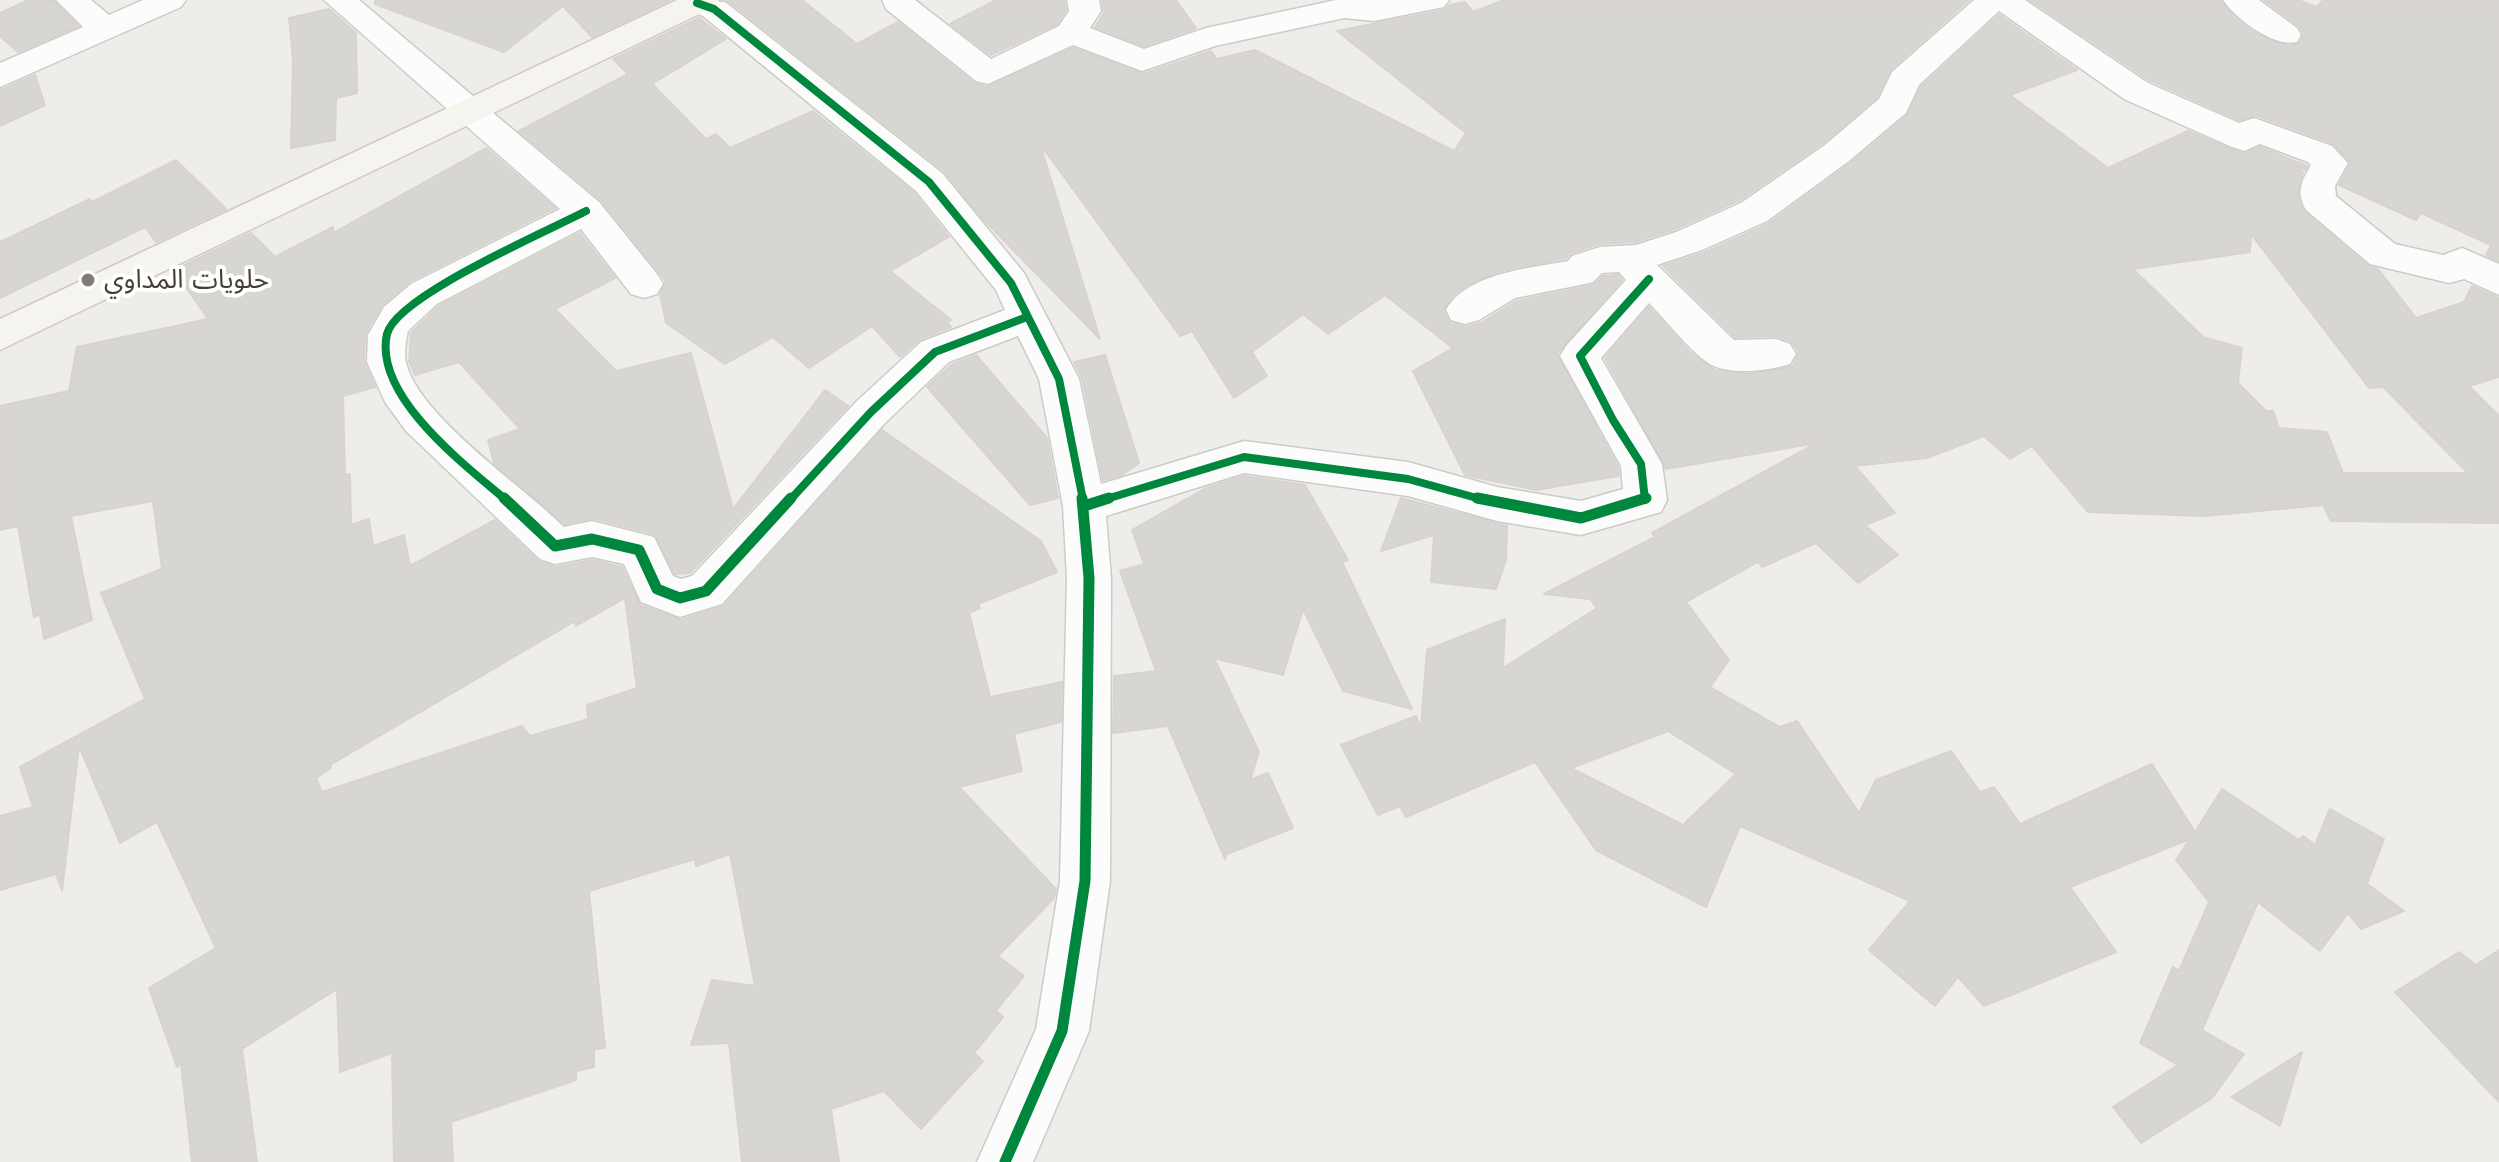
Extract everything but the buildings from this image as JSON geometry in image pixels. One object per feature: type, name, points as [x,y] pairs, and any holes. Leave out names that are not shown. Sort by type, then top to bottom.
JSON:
[{"type":"main road","points":[[0,336],[700,2]]},
{"type":"street","points":[[72,0],[104,28]]},
{"type":"street","points":[[2,73],[170,0]]},
{"type":"street","points":[[340,0],[586,211],[644,284]]},
{"type":"street","points":[[897,2],[988,73],[1071,33],[1085,11],[1083,0]]},
{"type":"street","points":[[1071,33],[1142,61],[1206,38],[1344,8],[1374,11],[1433,0]]},
{"type":"street","points":[[1084,506],[1244,457],[1408,479],[1497,504],[1581,518],[1646,500],[1641,464],[1613,420],[1580,356],[1638,269],[1689,241],[1754,212],[1792,187],[1894,105],[1904,80],[1993,0]]},
{"type":"street","points":[[2004,0],[2136,91],[2244,139],[2254,129],[2320,154],[2330,163],[2317,186],[2319,201],[2383,255],[2449,270],[2462,261],[2499,281]]},
{"type":"street","points":[[2239,0],[2285,35]]},
{"type":"street","points":[[700,2],[714,9],[929,182],[1011,283],[1059,379],[1084,506],[1089,578],[1085,881],[1062,1031],[1005,1162]]},
{"type":"street","points":[[586,211],[424,294],[407,307],[387,334],[386,352],[392,380],[443,445],[486,484],[516,505],[555,546],[592,539],[639,550],[657,589],[680,598],[706,591],[871,412],[935,352],[1027,317]]},
{"type":"street","points":[[1465,310],[1505,286],[1580,272],[1585,265],[1600,260],[1638,269],[1723,353],[1748,356],[1776,354]]},
{"type":"cycle path","points":[[697,3],[714,9],[929,182],[1011,283],[1059,379],[1084,506],[1089,578],[1085,881],[1062,1031],[1005,1162]]},
{"type":"cycle path","points":[[586,211],[424,294],[402,312],[389,329],[387,362],[399,391],[421,420],[448,449],[555,546],[592,539],[639,550],[657,589],[680,598],[706,591],[871,412],[935,352],[1027,317]]},
{"type":"cycle path","points":[[1084,506],[1244,457],[1408,479],[1497,504],[1581,518],[1646,500],[1641,464],[1613,420],[1580,356],[1649,279]]},
{"type":"place","name":"حلويات المداوي","points":[[88,280]]}]
